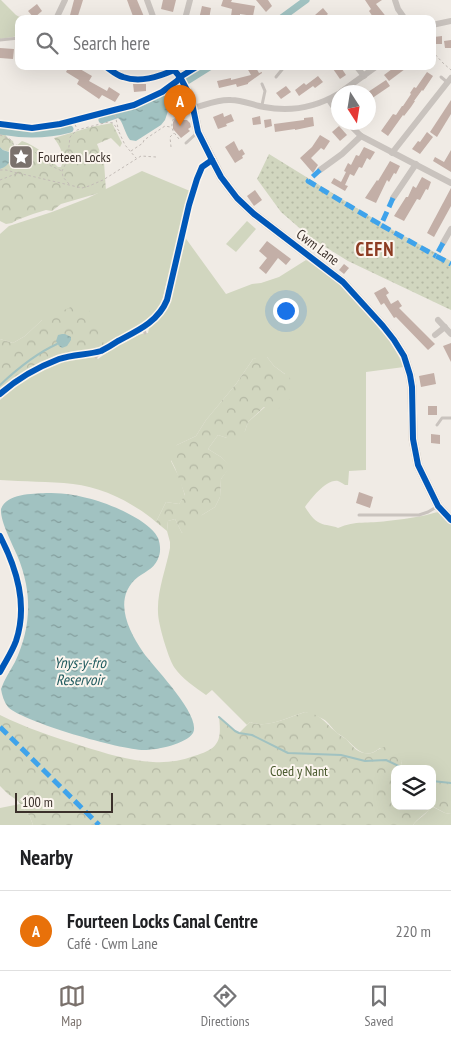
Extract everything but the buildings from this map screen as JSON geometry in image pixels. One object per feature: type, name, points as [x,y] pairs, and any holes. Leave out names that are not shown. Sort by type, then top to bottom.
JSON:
[{"type":"street","points":[[58,15],[65,0]]},
{"type":"street","points":[[147,0],[153,15]]},
{"type":"street","points":[[186,15],[190,0]]},
{"type":"street","points":[[395,0],[402,15]]},
{"type":"street","points":[[436,24],[451,21]]},
{"type":"street","name":"Cwm Lane","points":[[111,70],[121,76],[134,80],[156,76],[170,70]]},
{"type":"street","name":"Cwm Lane","points":[[175,70],[193,108],[198,132],[222,177],[237,198],[254,214],[343,282],[394,340],[404,356],[412,387],[413,439],[418,465],[438,506],[451,520]]},
{"type":"street","points":[[359,70],[364,76]]},
{"type":"street","points":[[351,85],[372,70]]},
{"type":"street","points":[[392,152],[428,109],[449,80]]},
{"type":"street","points":[[193,108],[230,99],[287,109],[313,106],[329,100],[331,103]]},
{"type":"street","points":[[355,130],[361,136],[451,183]]},
{"type":"street","points":[[320,170],[342,154],[361,136]]},
{"type":"street","points":[[393,198],[416,164]]},
{"type":"street","points":[[443,243],[451,229]]},
{"type":"street","points":[[438,320],[451,334]]},
{"type":"street","points":[[435,335],[445,327]]},
{"type":"lane","points":[[0,40],[15,38]]},
{"type":"lane","points":[[276,77],[282,70]]},
{"type":"lane","points":[[441,77],[449,80]]},
{"type":"lane","points":[[262,84],[265,91],[262,106]]},
{"type":"lane","points":[[186,143],[198,132]]},
{"type":"lane","points":[[96,357],[102,350],[152,321],[162,310],[167,300],[197,179],[202,167],[212,160]]},
{"type":"lane","points":[[143,327],[147,332]]},
{"type":"lane","points":[[0,394],[23,376],[50,362],[102,350]]},
{"type":"lane","points":[[437,425],[442,418],[451,418]]},
{"type":"lane","points":[[359,515],[419,515],[438,506]]},
{"type":"lane","points":[[0,536],[13,565],[21,600],[21,614],[16,641],[1,670]]},
{"type":"path","points":[[436,56],[451,70]]},
{"type":"path","points":[[179,139],[171,127],[185,94]]},
{"type":"path","points":[[105,113],[117,111],[116,119],[120,136],[136,159]]},
{"type":"path","points":[[77,130],[70,121],[81,118]]},
{"type":"path","points":[[174,118],[184,120]]},
{"type":"path","points":[[69,184],[63,177],[62,171],[66,164],[70,137],[77,130],[108,122],[113,123],[119,131]]},
{"type":"path","points":[[130,150],[143,143],[144,140],[164,126],[171,127]]},
{"type":"path","points":[[171,147],[170,137],[174,132]]},
{"type":"path","points":[[0,135],[10,139],[13,144],[34,151],[47,164],[62,171]]},
{"type":"path","points":[[0,171],[6,170],[82,188],[103,180],[141,156],[156,157]]},
{"type":"path","points":[[0,180],[18,173]]},
{"type":"green space","points":[[1,0],[16,15],[15,37],[0,39]]},
{"type":"green space","points":[[112,123],[122,143],[120,147],[111,138],[97,144],[104,162],[106,191],[61,204],[52,211],[46,210],[12,223],[6,224],[0,221],[0,169],[9,162],[14,149],[22,141],[46,155],[58,167],[61,167],[63,156],[54,138]]},
{"type":"green space","points":[[0,131],[13,141],[14,145],[10,152],[0,147]]},
{"type":"green space","points":[[269,154],[389,228],[451,261],[451,310],[348,261],[311,238],[281,212],[257,179]]},
{"type":"green space","points":[[142,171],[190,191],[163,298],[156,312],[136,328],[105,346],[99,335],[42,320],[25,336],[13,343],[0,339],[0,234],[9,226],[88,198]]},
{"type":"green space","points":[[247,221],[256,229],[236,252],[226,244]]},
{"type":"green space","points":[[184,236],[226,294],[252,284],[279,277],[306,260],[340,284],[361,305],[391,341],[404,367],[366,372],[366,470],[349,471],[348,485],[333,481],[324,486],[305,507],[318,522],[338,528],[351,524],[400,520],[436,512],[440,512],[451,525],[451,783],[436,781],[436,765],[401,765],[402,761],[380,748],[375,752],[362,752],[337,733],[325,720],[305,712],[271,723],[257,724],[250,722],[247,725],[212,690],[206,695],[189,683],[174,667],[166,648],[158,617],[160,588],[170,548],[167,531],[168,521],[175,519],[182,533],[202,515],[215,507],[220,497],[221,479],[230,466],[221,457],[208,449],[218,435],[227,438],[245,431],[248,422],[265,407],[285,374],[274,366],[267,357],[253,359],[196,436],[177,445],[171,461],[180,479],[185,496],[179,504],[166,502],[156,522],[128,502],[106,492],[84,486],[64,483],[0,480],[0,400],[23,380],[55,362],[74,356],[93,354],[98,359],[129,339],[148,333],[149,328],[168,306]]},
{"type":"green space","points":[[87,306],[105,346],[59,357],[35,367],[0,390],[0,339],[13,343],[25,336],[42,320],[71,307]]},
{"type":"green space","points":[[267,357],[274,366],[290,378],[293,389],[288,403],[276,410],[264,407],[248,422],[245,431],[236,441],[218,435],[208,449],[231,466],[221,479],[220,497],[215,507],[202,515],[198,528],[182,533],[175,519],[168,521],[167,531],[156,522],[166,502],[179,504],[185,495],[168,454],[177,445],[196,436],[253,359]]},
{"type":"green space","name":"Coed y Nant","points":[[305,712],[310,713],[322,719],[361,752],[370,753],[386,747],[390,748],[396,752],[402,761],[401,765],[391,765],[391,810],[429,810],[413,825],[33,825],[30,817],[18,801],[0,786],[0,715],[40,732],[108,754],[153,762],[189,758],[213,747],[217,743],[220,733],[219,717],[239,733],[250,722],[264,724]]},
{"type":"green space","points":[[436,781],[451,783],[451,814],[436,808]]},
{"type":"green space","points":[[20,804],[30,817],[33,825],[0,825],[0,808]]},
{"type":"green space","points":[[436,808],[451,814],[451,825],[413,825],[428,811]]},
{"type":"water","points":[[178,84],[179,87],[172,90],[170,94],[169,101],[171,102],[165,120],[161,125],[136,141],[130,140],[117,114],[159,96]]},
{"type":"water","points":[[14,145],[9,163],[0,169],[0,147],[9,152]]},
{"type":"water","points":[[62,334],[71,337],[71,340],[67,346],[62,348],[56,341],[58,335]]},
{"type":"water","name":"Ynys-y-fro Reservoir","points":[[46,493],[77,496],[116,508],[137,518],[153,531],[158,538],[160,554],[158,560],[130,585],[124,604],[125,614],[132,634],[143,652],[184,703],[190,715],[194,725],[193,733],[184,740],[163,748],[150,750],[132,749],[73,734],[32,720],[17,713],[5,703],[1,689],[15,662],[22,643],[27,624],[28,604],[23,573],[4,526],[1,509],[4,504],[14,497]]},
{"type":"waterway","points":[[285,15],[306,0]]},
{"type":"waterway","points":[[171,91],[205,70]]},
{"type":"waterway","points":[[102,120],[125,112]]},
{"type":"waterway","points":[[0,131],[35,134],[70,129]]},
{"type":"waterway","points":[[0,385],[27,362],[57,344]]},
{"type":"waterway","points":[[219,717],[235,731],[252,735],[288,753],[341,755],[365,761],[386,760],[397,765]]},
{"type":"waterway","points":[[436,781],[451,783]]},
{"type":"marked path","points":[[320,170],[308,181],[381,225]]},
{"type":"marked path","points":[[393,198],[381,225],[436,256]]},
{"type":"marked path","points":[[443,243],[436,256],[451,264]]},
{"type":"marked path","points":[[0,727],[99,825]]},
{"type":"cycle path","points":[[110,70],[129,79],[155,77],[174,70]]},
{"type":"cycle path","points":[[174,70],[188,92],[198,132],[221,177],[237,198],[254,214],[343,282],[383,326],[404,356],[412,387],[413,439],[418,465],[438,506],[451,520]]},
{"type":"cycle path","points":[[0,124],[32,128],[60,124],[134,105],[162,92],[191,70]]},
{"type":"cycle path","points":[[0,394],[21,378],[51,362],[64,357],[101,351],[153,320],[167,300],[189,205],[197,179],[202,167],[212,160]]},
{"type":"cycle path","points":[[0,536],[16,574],[21,601],[21,614],[16,641],[0,672]]},
{"type":"place","name":"Fourteen Locks Canal Centre","points":[[180,126]]},
{"type":"place","name":"Fourteen Locks","points":[[21,157]]},
{"type":"district","name":"CEFN","points":[[375,249]]}]
